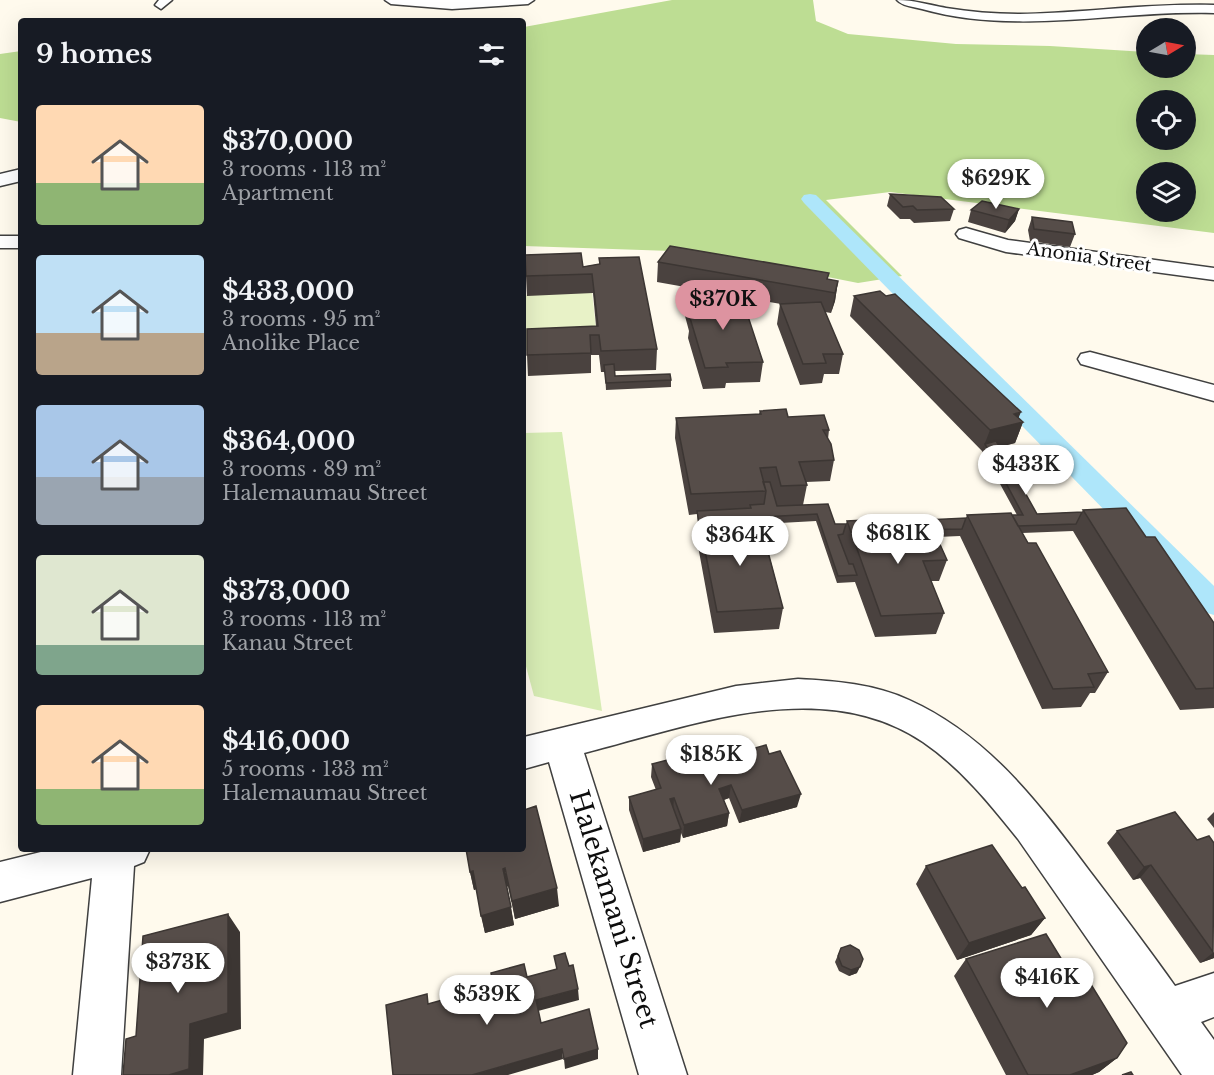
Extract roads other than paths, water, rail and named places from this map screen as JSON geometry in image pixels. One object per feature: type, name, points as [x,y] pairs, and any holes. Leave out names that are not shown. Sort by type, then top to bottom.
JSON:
[{"type":"street","points":[[391,0],[468,5],[528,0]]},
{"type":"street","points":[[903,0],[959,14],[1016,19],[1170,7],[1214,9]]},
{"type":"street","points":[[0,180],[18,176]]},
{"type":"street","name":"Anonia Street","points":[[966,234],[1006,246],[1214,274]]},
{"type":"street","points":[[0,242],[18,242]]},
{"type":"street","points":[[1090,359],[1214,393]]},
{"type":"street","points":[[543,748],[718,705],[784,694],[837,696],[894,711],[947,738],[980,765],[1007,793],[1167,1012],[1210,1075]]},
{"type":"street","name":"Halekamani Street","points":[[543,748],[663,1075]]},
{"type":"street","points":[[0,882],[112,852]]},
{"type":"street","points":[[97,1075],[120,852]]},
{"type":"street","points":[[1167,1012],[1214,995]]},
{"type":"waterway","points":[[810,199],[1214,604]]}]
